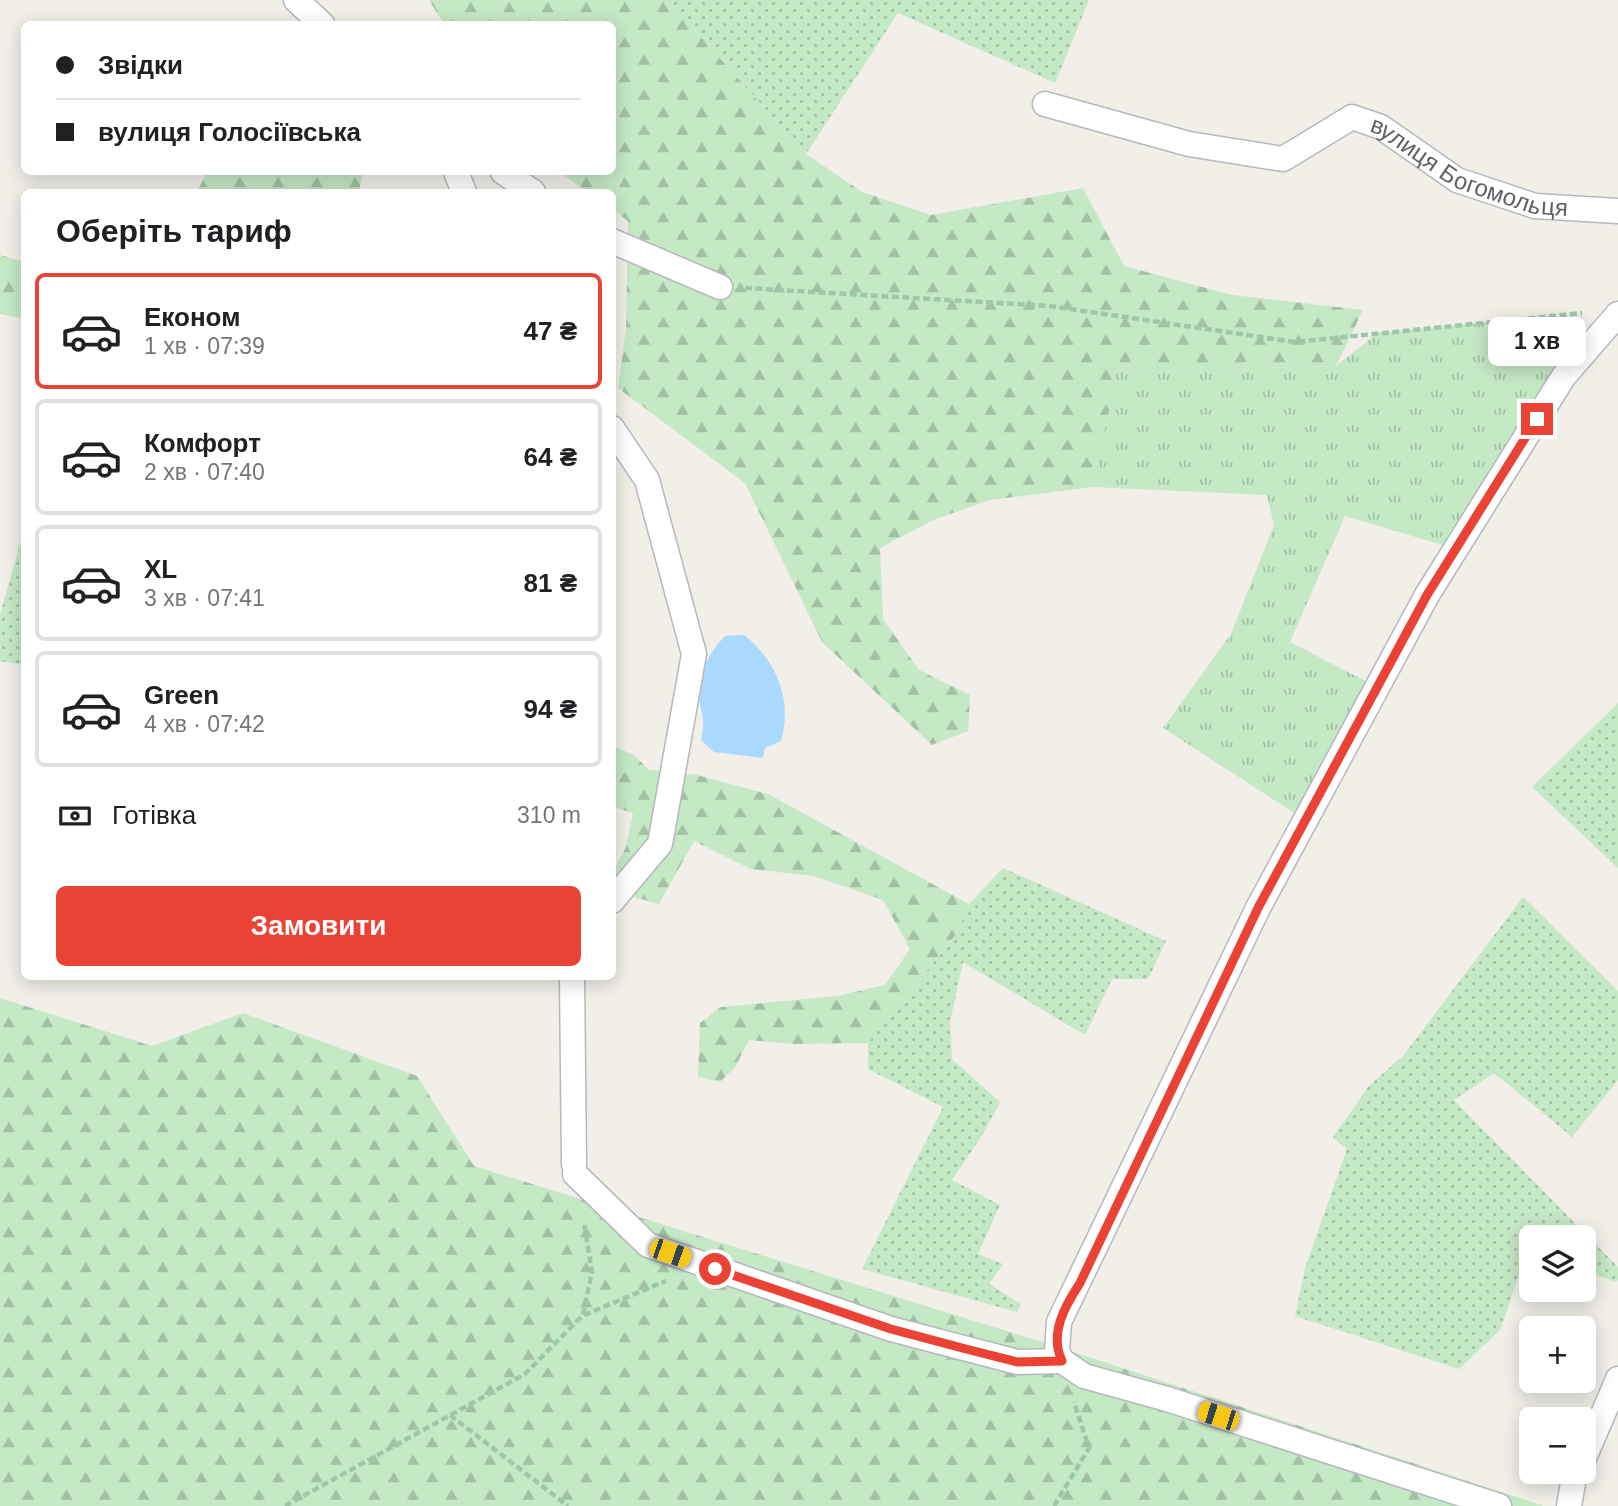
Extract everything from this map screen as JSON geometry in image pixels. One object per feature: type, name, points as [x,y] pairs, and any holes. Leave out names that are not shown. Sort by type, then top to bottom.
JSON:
[{"type":"street","points":[[296,0],[319,21]]},
{"type":"street","name":"вулиця Богомольця","points":[[1045,104],[1189,144],[1283,159],[1352,117],[1381,127],[1457,180],[1535,206],[1618,211]]},
{"type":"street","points":[[508,175],[528,189]]},
{"type":"street","points":[[616,243],[720,287]]},
{"type":"street","points":[[1499,1506],[1167,1399],[1083,1376],[1060,1356],[1059,1322],[1258,908],[1427,595],[1564,376],[1618,314]]},
{"type":"street","points":[[616,434],[647,480],[694,654],[660,844],[616,896]]},
{"type":"street","points":[[572,980],[575,1169],[648,1245],[891,1329],[1017,1362],[1060,1356]]},
{"type":"street","points":[[1596,1430],[1618,1379]]},
{"type":"street","points":[[1569,1506],[1574,1484]]},
{"type":"path","points":[[720,287],[1051,306],[1294,342],[1590,312]]},
{"type":"path","points":[[575,1169],[592,1272],[583,1315]]},
{"type":"path","points":[[285,1506],[525,1374],[583,1315],[671,1279]]},
{"type":"path","points":[[1054,1506],[1089,1448],[1060,1356]]},
{"type":"path","points":[[450,1415],[568,1506]]},
{"type":"green space","points":[[429,0],[668,0],[806,154],[862,192],[931,215],[1083,188],[1124,266],[1232,295],[1363,310],[1336,366],[1117,371],[1093,487],[990,500],[933,520],[880,548],[883,619],[919,670],[970,695],[968,731],[932,745],[822,642],[745,483],[618,388],[626,329],[628,221],[616,212],[616,189],[584,189],[563,175],[616,175],[616,21],[442,21]]},
{"type":"green space","points":[[668,0],[1089,0],[1055,83],[898,13],[806,154]]},
{"type":"green space","points":[[206,175],[362,175],[360,189],[198,189]]},
{"type":"green space","points":[[0,255],[21,261],[21,318],[0,314]]},
{"type":"green space","points":[[1549,316],[1562,352],[1564,376],[1456,549],[1345,516],[1290,642],[1377,687],[1305,820],[1163,728],[1231,634],[1274,525],[1267,495],[1093,487],[1116,371],[1336,366],[1378,333]]},
{"type":"green space","points":[[21,540],[21,664],[0,661],[0,615]]},
{"type":"green space","points":[[1618,703],[1618,868],[1532,787]]},
{"type":"green space","points":[[616,747],[634,755],[649,770],[697,775],[768,794],[969,904],[958,932],[868,1043],[792,1044],[749,1040],[735,1067],[720,1082],[698,1077],[700,1023],[721,1007],[837,996],[885,985],[910,949],[883,900],[814,876],[751,869],[694,841],[659,904],[616,892],[616,866],[626,847],[633,813],[616,808]]},
{"type":"green space","points":[[1003,868],[1166,941],[1148,979],[1112,979],[1085,1035],[963,962],[950,1022],[952,1059],[1000,1102],[983,1134],[952,1180],[1000,1205],[978,1254],[1003,1264],[989,1284],[1021,1304],[1017,1312],[862,1269],[943,1107],[868,1069],[868,1043],[958,932],[969,904]]},
{"type":"green space","points":[[1523,897],[1618,991],[1618,1080],[1572,1137],[1494,1073],[1454,1100],[1577,1225],[1519,1225],[1519,1274],[1501,1329],[1459,1369],[1295,1316],[1305,1268],[1347,1149],[1333,1137],[1369,1086],[1404,1055]]},
{"type":"green space","points":[[0,998],[152,1046],[243,1013],[417,1076],[474,1166],[1058,1347],[1544,1506],[0,1506]]},
{"type":"green space","points":[[1596,1245],[1618,1267],[1618,1280],[1615,1282],[1596,1275]]},
{"type":"water","points":[[744,635],[765,656],[783,696],[785,711],[781,741],[765,748],[763,758],[714,752],[701,740],[703,722],[699,687],[706,663],[725,636]]},
{"type":"route","points":[[715,1269],[891,1329],[966,1349],[1017,1362],[1062,1361],[1057,1351],[1059,1322],[1065,1306],[1080,1283],[1258,908],[1427,595],[1537,419]]}]
